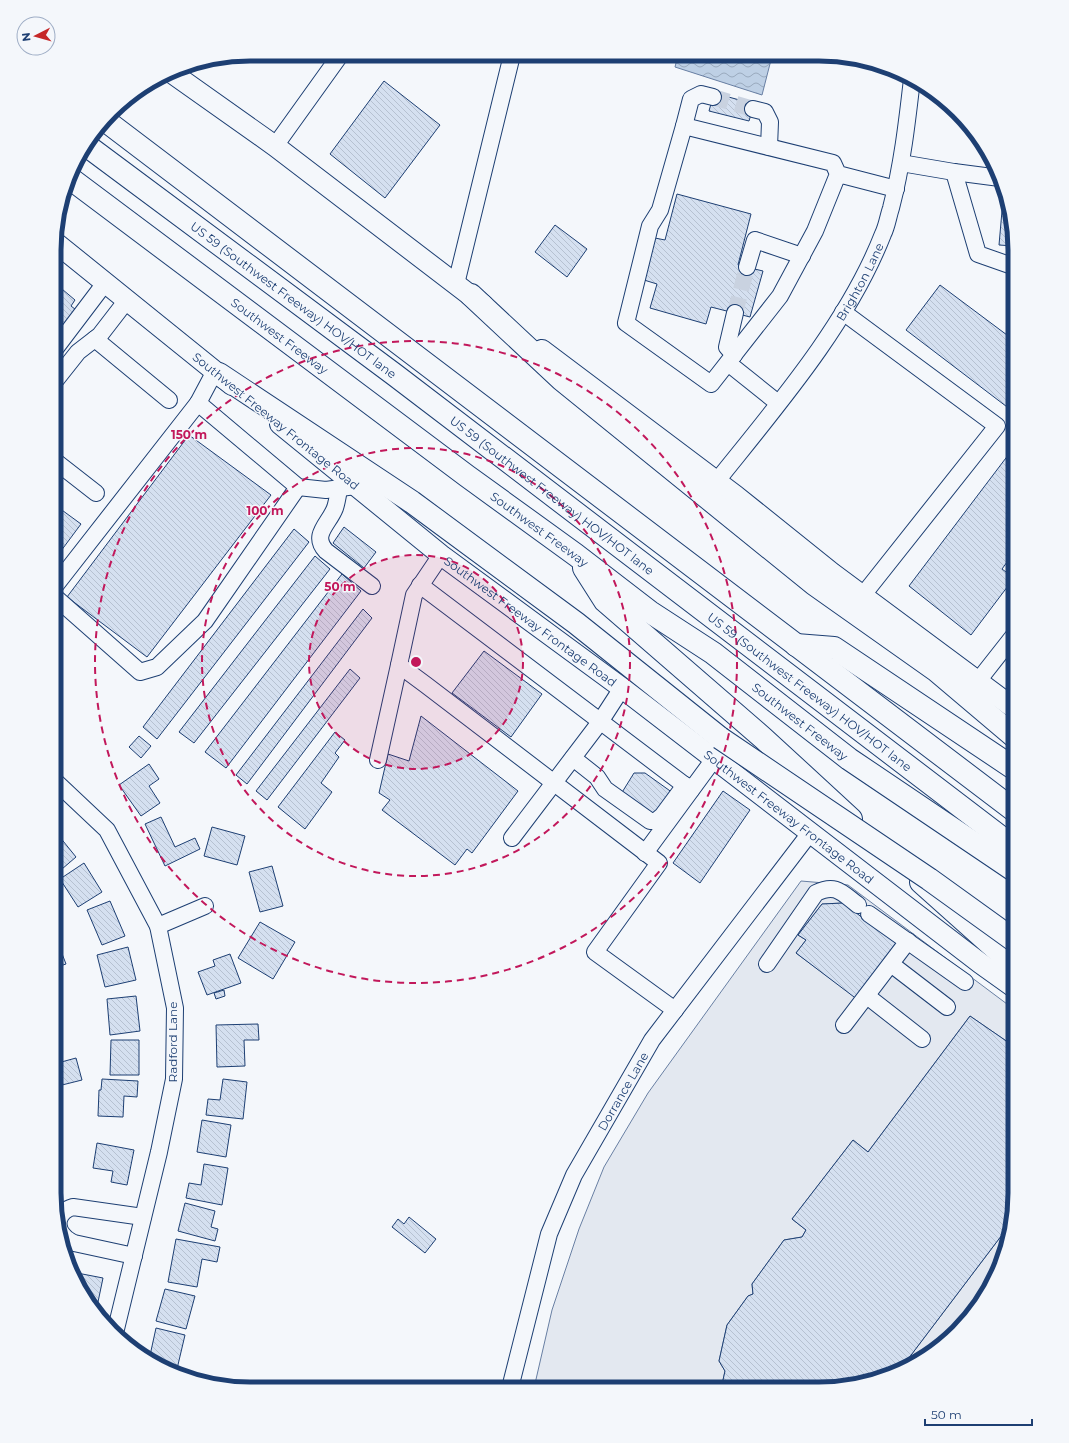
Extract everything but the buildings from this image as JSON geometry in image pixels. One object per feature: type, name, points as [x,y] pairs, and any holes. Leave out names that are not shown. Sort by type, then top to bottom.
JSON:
[{"type":"highway","points":[[110,124],[1008,806]]},
{"type":"highway","name":"US 59 (Southwest Freeway) HOV/HOT lane","points":[[91,149],[395,375],[1008,843]]},
{"type":"highway","name":"Southwest Freeway","points":[[74,181],[467,476],[576,555],[650,612],[713,653],[849,759],[1008,866]]},
{"type":"highway","points":[[463,290],[562,380],[814,584],[937,671],[1008,731]]},
{"type":"highway","points":[[217,373],[412,502],[576,623],[720,738],[929,879],[1008,936]]},
{"type":"highway","points":[[576,555],[605,601],[763,738],[969,927],[1008,960]]},
{"type":"highway","points":[[796,645],[834,648],[1008,763]]},
{"type":"main road","points":[[176,76],[275,146],[736,496],[832,573],[1008,704]]},
{"type":"main road","name":"Southwest Freeway Frontage Road","points":[[61,247],[217,373],[347,488],[622,688],[1008,983]]},
{"type":"street","points":[[275,146],[336,61]]},
{"type":"street","points":[[463,290],[511,61]]},
{"type":"street","name":"Brighton Lane","points":[[716,482],[822,346],[865,277],[884,233],[896,189],[911,85]]},
{"type":"street","points":[[684,126],[833,163],[838,174],[815,231],[780,296],[711,384],[626,323],[650,226],[660,210],[691,99],[701,94],[713,97]]},
{"type":"street","points":[[753,109],[765,112],[770,122],[769,147]]},
{"type":"street","points":[[901,163],[994,177]]},
{"type":"street","points":[[954,172],[978,254],[1008,265]]},
{"type":"street","points":[[838,174],[896,189]]},
{"type":"street","points":[[747,267],[755,240],[802,256]]},
{"type":"street","points":[[61,342],[105,282]]},
{"type":"street","points":[[61,373],[78,352],[100,335],[127,300]]},
{"type":"street","points":[[843,312],[997,426],[863,595]]},
{"type":"street","points":[[735,313],[727,347],[731,359],[778,403]]},
{"type":"street","points":[[95,339],[169,400]]},
{"type":"street","points":[[61,578],[198,403],[217,373]]},
{"type":"street","points":[[198,403],[298,487],[326,490],[347,488]]},
{"type":"street","points":[[61,465],[96,493]]},
{"type":"street","points":[[61,602],[140,672],[157,667],[205,621],[298,487]]},
{"type":"street","points":[[347,488],[320,534],[320,541],[326,551],[372,586]]},
{"type":"street","points":[[378,760],[414,595],[441,555]]},
{"type":"street","points":[[420,585],[688,788]]},
{"type":"street","points":[[978,681],[1008,643]]},
{"type":"street","points":[[399,665],[659,863],[595,952],[675,1010]]},
{"type":"street","points":[[512,838],[600,722],[622,688]]},
{"type":"street","points":[[573,758],[597,777],[605,789],[650,821],[656,821],[662,816],[714,759]]},
{"type":"street","name":"Radford Lane","points":[[61,787],[107,830],[158,926],[175,1008],[174,1078],[144,1217],[116,1327]]},
{"type":"street","points":[[646,853],[688,788]]},
{"type":"street","name":"Dorrance Lane","points":[[512,1382],[549,1234],[574,1175],[652,1040],[810,833]]},
{"type":"street","points":[[767,964],[816,893],[825,889],[836,889],[965,982]]},
{"type":"street","points":[[158,926],[205,906]]},
{"type":"street","points":[[844,1025],[908,941]]},
{"type":"street","points":[[890,964],[946,1007]]},
{"type":"street","points":[[867,996],[922,1039]]},
{"type":"street","points":[[62,1213],[68,1208],[74,1207],[144,1217]]},
{"type":"street","points":[[67,1239],[74,1243],[134,1256]]},
{"type":"shaded area","points":[[801,881],[848,885],[1008,1005],[1008,1042],[970,1016],[868,1152],[853,1140],[792,1219],[806,1230],[802,1237],[784,1240],[752,1284],[753,1294],[748,1296],[727,1325],[719,1361],[725,1371],[723,1382],[535,1382],[552,1310],[579,1229],[604,1167],[648,1093]],"holes":[[[843,903],[896,943],[858,999],[796,953],[806,940],[798,935],[822,904]]]},
{"type":"shaded area","points":[[1004,1233],[994,1265],[983,1287],[969,1308],[953,1327],[934,1343],[908,1359]]},
{"type":"water","points":[[676,61],[771,61],[762,95],[675,67]]},
{"type":"tunnel","points":[[713,97],[753,109]]},
{"type":"tunnel","points":[[735,313],[747,267]]}]
